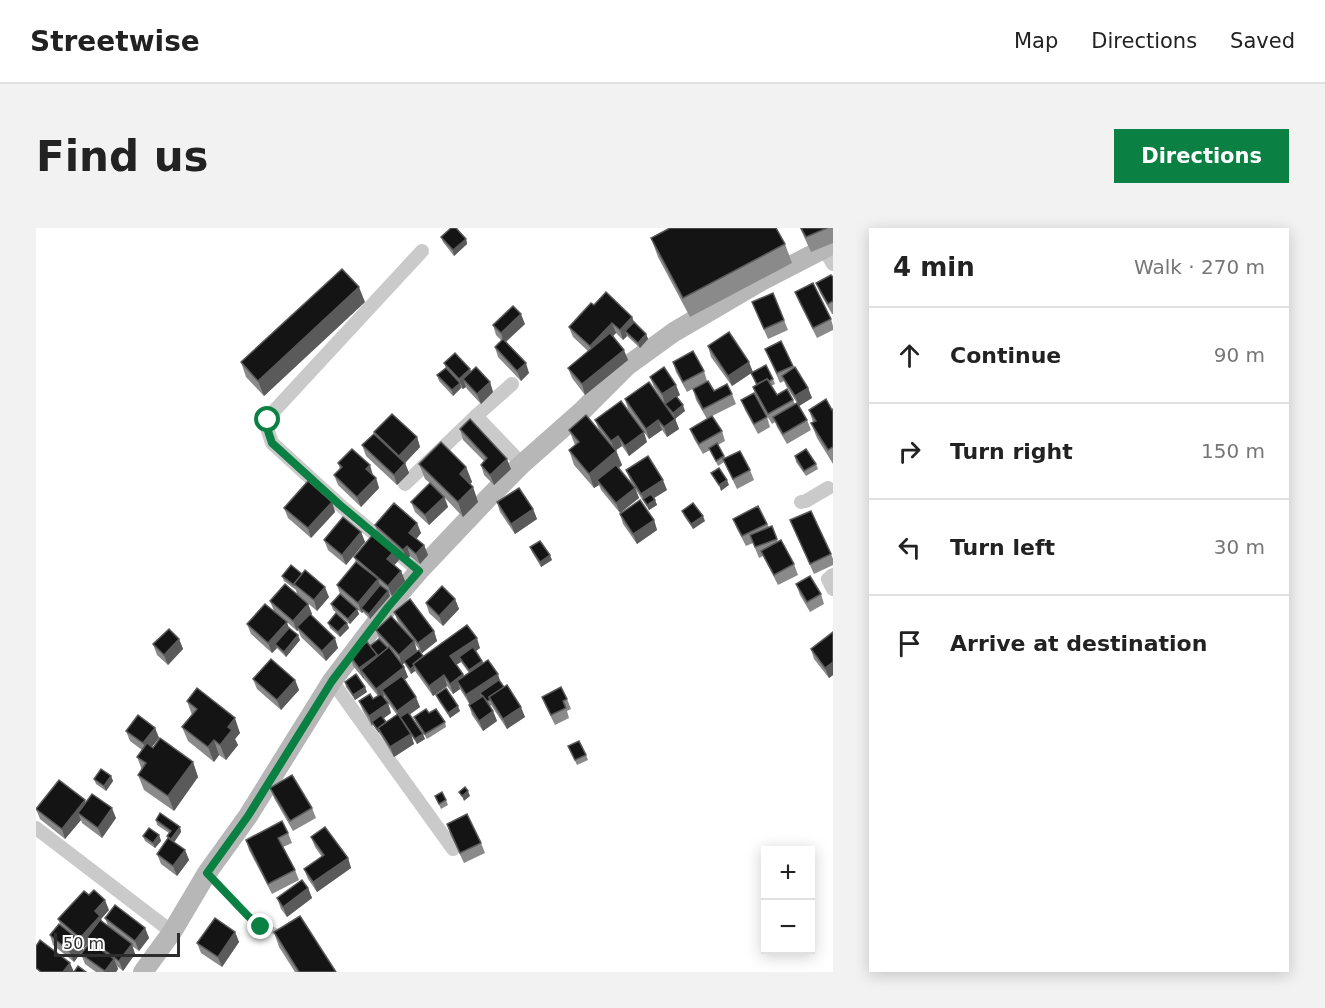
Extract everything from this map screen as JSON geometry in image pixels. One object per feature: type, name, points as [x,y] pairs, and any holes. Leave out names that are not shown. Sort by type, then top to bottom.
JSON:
[{"type":"street","points":[[419,571],[340,505],[272,443],[267,428],[268,420],[274,411],[422,251]]},
{"type":"street","points":[[143,972],[172,932],[207,873],[248,816],[332,681],[388,607],[489,496],[582,411],[627,366],[674,333],[763,280],[830,252]]},
{"type":"street","points":[[405,484],[512,384]]},
{"type":"street","points":[[476,416],[522,464]]},
{"type":"street","points":[[801,502],[831,491]]},
{"type":"street","points":[[833,575],[828,579],[833,589]]},
{"type":"street","points":[[332,681],[453,849]]},
{"type":"street","points":[[36,828],[172,932]]},
{"type":"lane","points":[[207,873],[248,916],[261,927],[275,931]]},
{"type":"building","points":[[451,228],[456,228],[466,239],[453,250],[441,237]]},
{"type":"building","points":[[670,228],[776,228],[785,244],[683,298],[651,238]]},
{"type":"building","points":[[801,228],[827,228],[806,237]]},
{"type":"building","points":[[342,269],[359,287],[258,381],[241,362]]},
{"type":"building","points":[[831,275],[833,277],[833,301],[828,304],[816,283]]},
{"type":"building","points":[[813,283],[831,319],[813,328],[795,292]]},
{"type":"building","points":[[606,292],[632,317],[620,330],[612,323],[590,346],[569,327],[591,303],[594,305]]},
{"type":"building","points":[[773,293],[784,320],[764,329],[752,302]]},
{"type":"building","points":[[513,306],[521,314],[501,333],[493,325]]},
{"type":"building","points":[[634,322],[646,334],[638,343],[625,331]]},
{"type":"building","points":[[729,332],[749,362],[728,376],[708,346]]},
{"type":"building","points":[[610,333],[624,350],[582,384],[568,368]]},
{"type":"building","points":[[503,339],[526,363],[517,371],[495,347]]},
{"type":"building","points":[[781,341],[793,366],[777,373],[765,349]]},
{"type":"building","points":[[693,351],[704,371],[683,382],[673,362]]},
{"type":"building","points":[[455,353],[470,369],[459,379],[444,363]]},
{"type":"building","points":[[766,365],[773,379],[757,384],[751,373]]},
{"type":"building","points":[[476,367],[490,382],[477,394],[463,379]]},
{"type":"building","points":[[664,367],[676,385],[662,394],[650,377]]},
{"type":"building","points":[[795,367],[808,388],[795,396],[782,376]]},
{"type":"building","points":[[446,368],[460,383],[452,390],[437,375]]},
{"type":"building","points":[[767,379],[777,395],[787,389],[793,400],[768,414],[753,387]]},
{"type":"building","points":[[708,381],[714,391],[727,384],[732,394],[703,409],[693,389]]},
{"type":"building","points":[[649,382],[675,419],[664,427],[658,420],[646,429],[625,399]]},
{"type":"building","points":[[754,393],[767,417],[754,424],[741,400]]},
{"type":"building","points":[[676,396],[683,405],[673,413],[665,404]]},
{"type":"building","points":[[826,399],[833,409],[833,447],[828,450],[811,423],[816,421],[809,410]]},
{"type":"building","points":[[621,401],[644,432],[625,446],[618,436],[611,441],[595,420]]},
{"type":"building","points":[[797,403],[807,420],[783,434],[773,417]]},
{"type":"building","points":[[392,414],[417,437],[399,456],[374,432]]},
{"type":"building","points":[[586,415],[616,451],[589,474],[569,450],[579,442],[569,430]]},
{"type":"building","points":[[712,416],[722,431],[699,444],[690,429]]},
{"type":"building","points":[[470,419],[507,459],[490,475],[481,465],[487,458],[460,429]]},
{"type":"building","points":[[374,434],[405,463],[394,475],[362,445]]},
{"type":"building","points":[[441,442],[466,467],[460,474],[473,487],[458,502],[419,464]]},
{"type":"building","points":[[717,443],[724,456],[716,461],[709,448]]},
{"type":"building","points":[[352,449],[370,465],[366,469],[376,478],[357,497],[334,475],[342,467],[338,463]]},
{"type":"building","points":[[806,449],[816,464],[804,471],[795,456]]},
{"type":"building","points":[[740,451],[750,470],[733,479],[723,459]]},
{"type":"building","points":[[648,456],[663,480],[641,494],[626,470]]},
{"type":"building","points":[[616,465],[635,488],[616,503],[597,480]]},
{"type":"building","points":[[719,468],[727,480],[719,485],[711,473]]},
{"type":"building","points":[[308,481],[332,502],[308,528],[284,508]]},
{"type":"building","points":[[430,483],[444,497],[425,515],[411,502]]},
{"type":"building","points":[[519,488],[533,509],[511,524],[497,502]]},
{"type":"building","points":[[651,494],[655,500],[647,505],[643,499]]},
{"type":"building","points":[[640,500],[654,520],[633,534],[620,514]]},
{"type":"building","points":[[394,503],[417,523],[409,533],[424,545],[416,554],[407,546],[403,550],[375,525]]},
{"type":"building","points":[[693,503],[703,516],[691,524],[682,511]]},
{"type":"building","points":[[758,506],[767,524],[742,536],[733,519]]},
{"type":"building","points":[[811,511],[831,554],[810,564],[790,520]]},
{"type":"building","points":[[343,517],[361,532],[342,555],[324,540]]},
{"type":"building","points":[[772,526],[777,539],[755,547],[750,535]]},
{"type":"building","points":[[375,532],[395,550],[387,559],[401,571],[388,586],[354,557]]},
{"type":"building","points":[[781,540],[794,564],[774,575],[761,551]]},
{"type":"building","points":[[540,541],[550,555],[540,562],[530,547]]},
{"type":"building","points":[[356,562],[378,579],[358,603],[337,585]]},
{"type":"building","points":[[291,565],[302,574],[295,585],[282,576]]},
{"type":"building","points":[[305,570],[325,587],[314,600],[294,584]]},
{"type":"building","points":[[810,576],[821,594],[807,602],[796,584]]},
{"type":"building","points":[[285,584],[308,604],[293,621],[270,601]]},
{"type":"building","points":[[380,585],[388,591],[369,614],[361,608]]},
{"type":"building","points":[[442,586],[455,599],[439,616],[426,603]]},
{"type":"building","points":[[340,594],[357,609],[348,619],[331,604]]},
{"type":"building","points":[[410,599],[434,631],[418,643],[394,612]]},
{"type":"building","points":[[265,604],[287,622],[268,643],[247,624]]},
{"type":"building","points":[[336,613],[347,623],[338,632],[328,623]]},
{"type":"building","points":[[310,614],[335,638],[322,651],[297,627]]},
{"type":"building","points":[[391,616],[414,641],[399,655],[376,630]]},
{"type":"building","points":[[467,625],[477,638],[450,656],[463,674],[450,684],[444,675],[429,686],[413,664]]},
{"type":"building","points":[[289,628],[298,635],[284,652],[275,644]]},
{"type":"building","points":[[169,629],[179,639],[164,655],[153,644]]},
{"type":"building","points":[[833,632],[833,662],[825,668],[811,649]]},
{"type":"building","points":[[379,639],[388,648],[378,656],[370,646]]},
{"type":"building","points":[[367,642],[377,655],[359,668],[350,656]]},
{"type":"building","points":[[389,647],[404,667],[376,689],[361,670]]},
{"type":"building","points":[[473,647],[482,661],[469,670],[459,657]]},
{"type":"building","points":[[419,650],[423,656],[410,669],[404,661]]},
{"type":"building","points":[[271,659],[295,680],[277,700],[253,679]]},
{"type":"building","points":[[488,660],[498,674],[466,695],[457,681]]},
{"type":"building","points":[[356,674],[365,687],[353,695],[345,682]]},
{"type":"building","points":[[402,676],[416,697],[397,711],[382,690]]},
{"type":"building","points":[[499,680],[504,687],[489,697],[490,700],[487,701],[480,693]]},
{"type":"building","points":[[507,685],[521,707],[503,719],[489,697]]},
{"type":"building","points":[[561,687],[567,699],[563,701],[566,708],[551,715],[542,697]]},
{"type":"building","points":[[197,688],[235,718],[228,727],[232,730],[220,745],[214,740],[208,747],[182,727],[197,709],[187,701]]},
{"type":"building","points":[[446,688],[458,706],[448,713],[436,695]]},
{"type":"building","points":[[370,694],[373,699],[381,694],[388,703],[369,716],[359,701]]},
{"type":"building","points":[[483,696],[493,711],[479,721],[469,705]]},
{"type":"building","points":[[426,709],[429,713],[436,709],[445,722],[425,734],[414,717]]},
{"type":"building","points":[[408,712],[423,734],[415,739],[400,717]]},
{"type":"building","points":[[398,714],[411,734],[390,747],[378,728]]},
{"type":"building","points":[[138,715],[155,728],[143,743],[126,731]]},
{"type":"building","points":[[381,715],[386,722],[378,728],[379,732],[372,722]]},
{"type":"building","points":[[160,738],[193,762],[168,796],[138,775],[146,763],[137,757],[147,743],[153,748]]},
{"type":"building","points":[[579,741],[586,755],[575,760],[568,746]]},
{"type":"building","points":[[101,769],[111,776],[104,786],[94,779]]},
{"type":"building","points":[[292,775],[312,808],[290,821],[270,788]]},
{"type":"building","points":[[59,780],[85,800],[62,829],[36,809]]},
{"type":"building","points":[[465,787],[468,791],[462,796],[459,792]]},
{"type":"building","points":[[442,792],[446,800],[439,804],[435,796]]},
{"type":"building","points":[[92,794],[112,808],[98,828],[78,813]]},
{"type":"building","points":[[160,813],[180,827],[171,839],[167,836],[171,831],[156,820]]},
{"type":"building","points":[[467,814],[481,843],[460,853],[447,824]]},
{"type":"building","points":[[282,821],[288,833],[278,838],[295,870],[268,884],[246,840]]},
{"type":"building","points":[[325,827],[348,858],[313,882],[304,869],[324,855],[311,837]]},
{"type":"building","points":[[149,828],[159,835],[153,843],[143,836]]},
{"type":"building","points":[[168,838],[185,850],[173,866],[157,854]]},
{"type":"building","points":[[302,880],[308,888],[283,907],[277,898]]},
{"type":"building","points":[[94,890],[105,900],[95,911],[100,916],[80,938],[58,919],[84,891],[89,895]]},
{"type":"building","points":[[115,905],[145,928],[135,941],[105,918]]},
{"type":"building","points":[[300,916],[336,972],[299,972],[274,932]]},
{"type":"building","points":[[215,918],[235,932],[218,957],[197,943]]},
{"type":"building","points":[[100,920],[132,944],[119,961],[87,937]]},
{"type":"building","points":[[59,924],[79,940],[70,952],[50,935]]},
{"type":"building","points":[[40,940],[70,963],[63,972],[41,972],[36,968],[36,946]]},
{"type":"building","points":[[90,942],[114,959],[105,971],[81,954]]},
{"type":"building","points":[[78,966],[86,972],[74,972]]},
{"type":"route","points":[[261,927],[207,873],[248,816],[332,681],[388,607],[419,571],[340,505],[272,443],[267,428],[268,420]]}]
